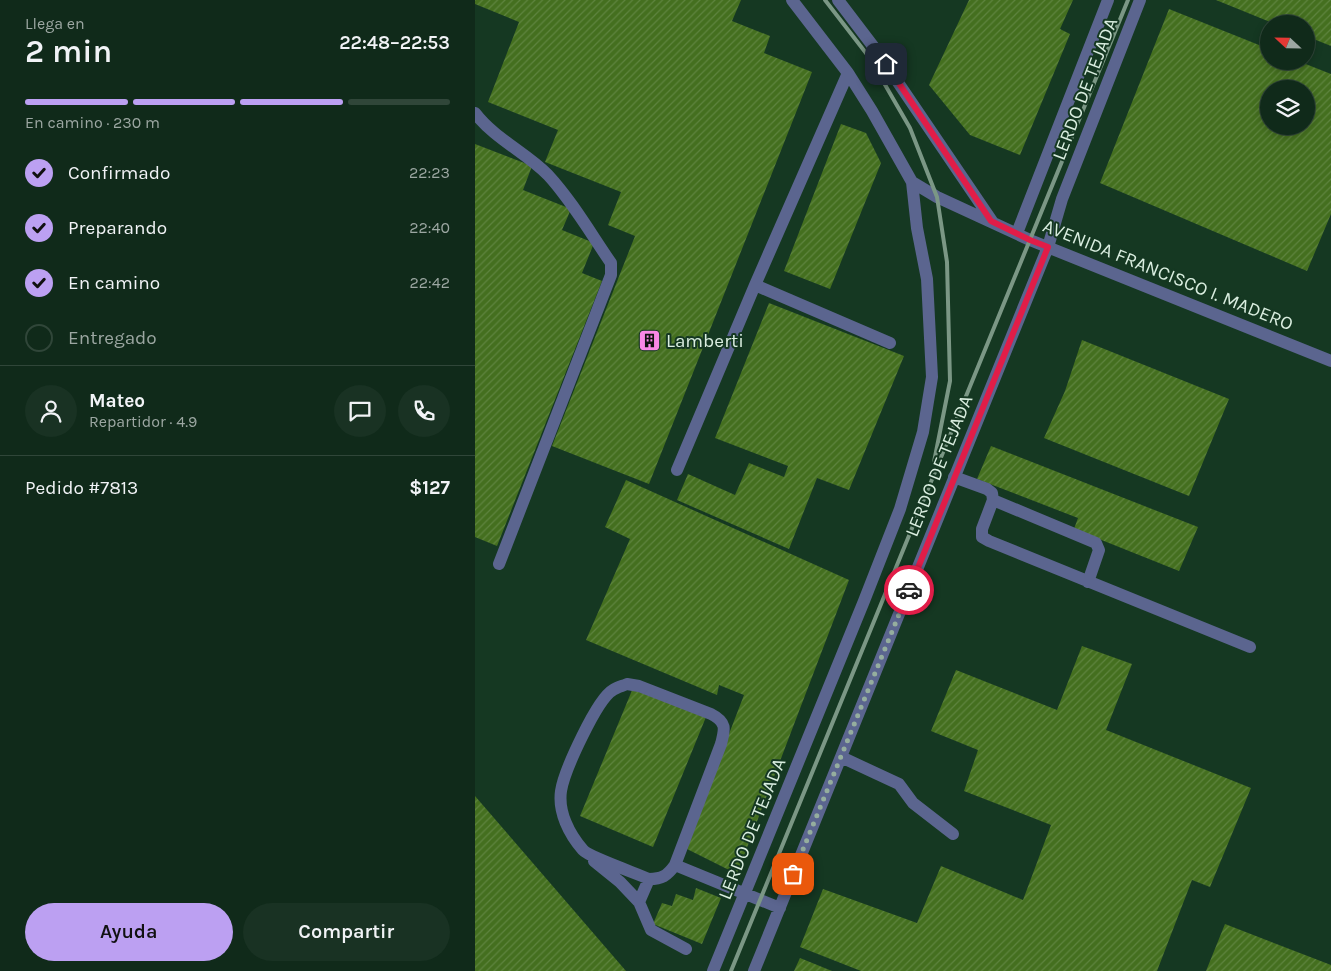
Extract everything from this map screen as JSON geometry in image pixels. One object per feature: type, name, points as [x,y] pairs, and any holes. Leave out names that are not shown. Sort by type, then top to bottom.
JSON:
[{"type":"street","name":"AVENIDA FRANCISCO I. MADERO","points":[[793,0],[848,73],[912,182],[937,197],[1048,247],[1331,362]]},
{"type":"street","points":[[838,0],[876,50],[991,221]]},
{"type":"street","name":"LERDO DE TEJADA","points":[[1017,233],[1108,0]]},
{"type":"street","name":"LERDO DE TEJADA","points":[[754,971],[1048,247],[1062,200],[1140,0]]},
{"type":"street","points":[[677,470],[755,285],[848,73]]},
{"type":"street","points":[[475,113],[495,134],[547,174],[611,263],[611,274],[499,564]]},
{"type":"street","name":"LERDO DE TEJADA","points":[[713,971],[868,592],[900,509],[923,432],[932,377],[927,279],[917,228],[912,182]]},
{"type":"street","points":[[755,285],[890,343]]},
{"type":"street","points":[[955,477],[987,489],[992,493],[993,500],[982,529],[982,537],[1250,647]]},
{"type":"street","points":[[993,500],[1096,544],[1099,550],[1088,582]]},
{"type":"street","points":[[585,852],[649,879],[659,879],[668,875],[675,865],[721,744],[724,733],[723,725],[719,718],[633,685],[627,684],[612,690],[602,703],[577,746],[561,792],[564,819],[571,835],[585,852],[620,882],[639,902],[651,930],[686,949]]},
{"type":"street","points":[[841,757],[899,784],[913,803],[953,834]]},
{"type":"street","points":[[675,865],[780,908]]},
{"type":"street","points":[[639,902],[649,879]]},
{"type":"building","name":"Lamberti","points":[[475,0],[741,0],[732,21],[770,36],[764,53],[812,72],[649,484],[552,446],[635,236],[608,225],[621,192],[545,162],[558,130],[488,102],[519,22],[475,4]]},
{"type":"building","points":[[969,0],[1073,0],[1060,29],[1070,34],[1020,155],[970,135],[929,85]]},
{"type":"building","points":[[1216,0],[1331,0],[1331,46],[1315,40],[1315,15],[1260,15],[1260,18]]},
{"type":"building","points":[[1169,9],[1260,45],[1260,70],[1315,70],[1315,68],[1331,74],[1331,214],[1307,271],[1100,183]]},
{"type":"building","points":[[841,124],[866,133],[881,163],[830,289],[784,271]]},
{"type":"building","points":[[475,144],[532,166],[523,190],[571,209],[562,230],[594,243],[582,273],[602,281],[497,546],[475,537]]},
{"type":"building","points":[[769,303],[904,356],[849,490],[817,478],[789,549],[677,500],[688,474],[735,495],[749,463],[784,477],[788,466],[715,438]]},
{"type":"building","points":[[1082,340],[1229,399],[1189,496],[1044,438],[1065,391]]},
{"type":"building","points":[[991,446],[1198,527],[1179,571],[1074,529],[1078,518],[977,479]]},
{"type":"building","points":[[626,480],[849,580],[737,874],[685,848],[744,695],[719,685],[717,695],[586,640],[630,539],[605,527]]},
{"type":"building","points":[[1082,646],[1132,664],[1106,730],[1251,788],[1210,887],[1192,880],[1157,971],[861,971],[800,947],[823,889],[917,923],[941,866],[1023,900],[1051,825],[964,791],[978,750],[931,731],[956,670],[1057,710]]},
{"type":"building","points":[[633,688],[706,717],[653,847],[580,816]]},
{"type":"building","points":[[475,796],[626,971],[475,971]]},
{"type":"building","points":[[696,888],[721,898],[702,944],[653,924],[662,903],[672,906],[676,894],[693,900]]},
{"type":"building","points":[[1225,924],[1331,965],[1331,971],[1206,971]]},
{"type":"building","points":[[800,958],[832,971],[794,971]]},
{"type":"railway","points":[[825,0],[869,57],[910,128],[937,197],[947,262],[950,381],[934,462]]},
{"type":"railway","points":[[731,971],[1128,0]]},
{"type":"way so far","points":[[793,874],[909,590]]},
{"type":"place","name":"Lamberti","points":[[650,341]]},
{"type":"route","points":[[886,64],[991,221],[1048,247],[909,590]]}]
